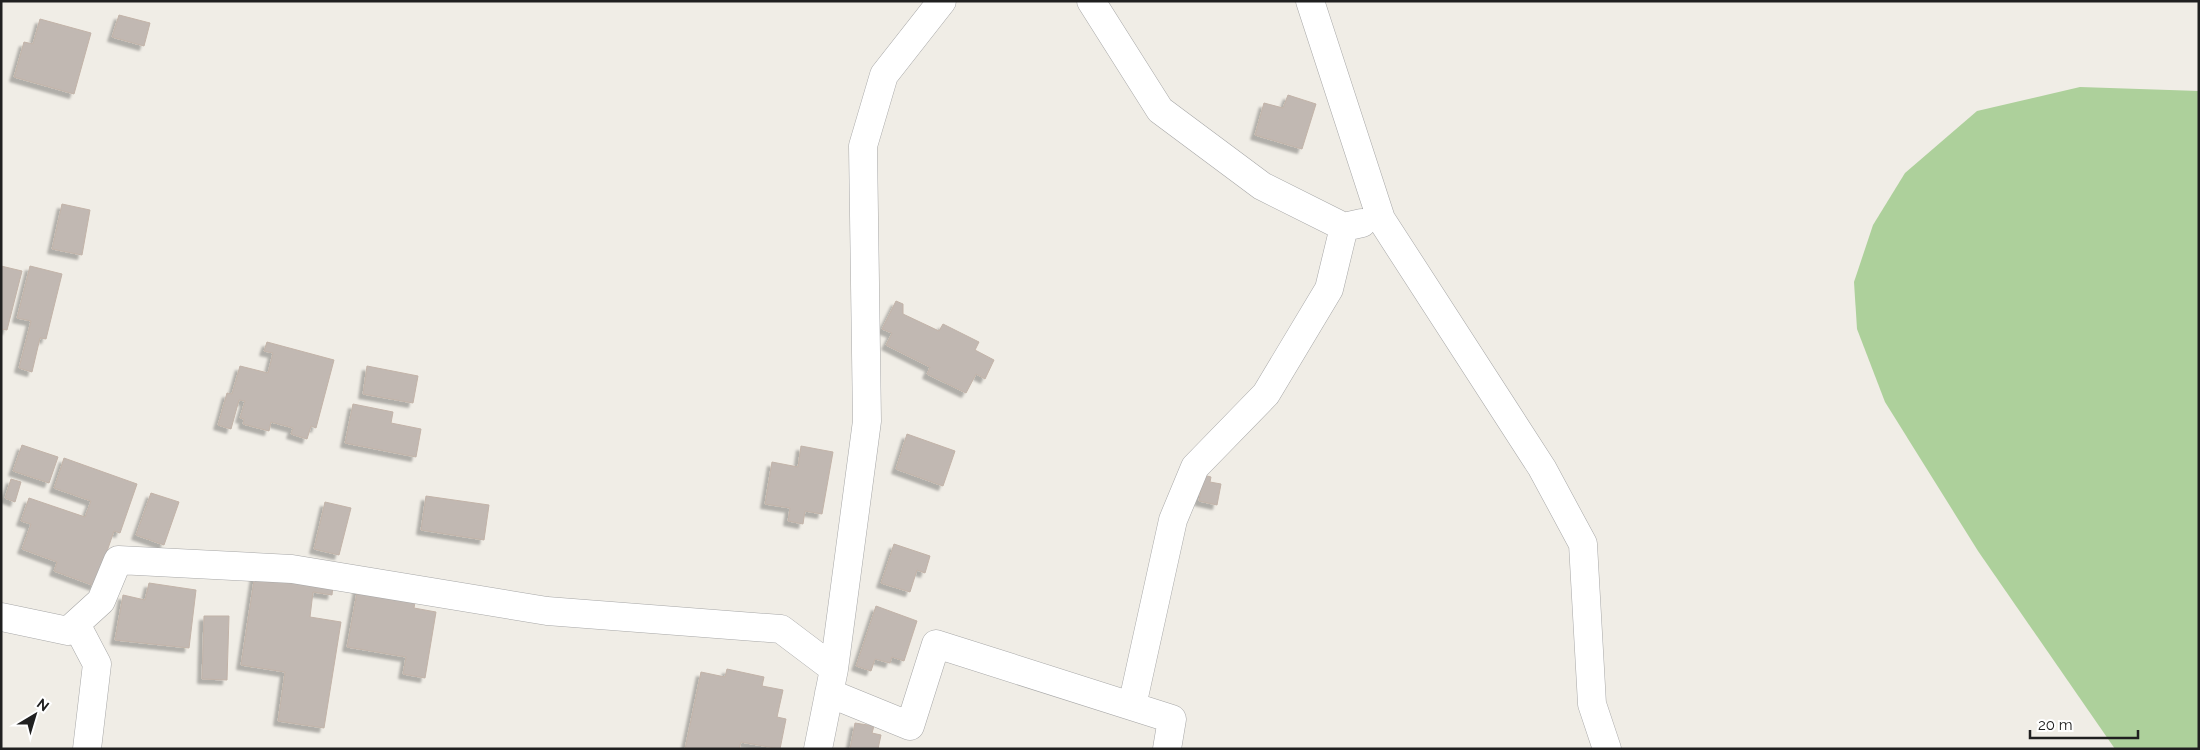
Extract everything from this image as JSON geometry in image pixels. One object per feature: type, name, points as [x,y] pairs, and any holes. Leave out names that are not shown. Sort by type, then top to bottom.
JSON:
[{"type":"street","points":[[818,749],[831,681],[867,421],[863,146],[884,75],[942,1]]},
{"type":"street","points":[[1091,1],[1160,110],[1262,186],[1344,228],[1381,219]]},
{"type":"street","points":[[1310,1],[1381,219],[1542,468],[1583,544],[1592,704],[1608,749]]},
{"type":"street","points":[[1132,706],[1173,520],[1195,466],[1266,394],[1328,289],[1344,228]]},
{"type":"street","points":[[1,617],[68,631],[101,601],[118,560],[292,569],[547,611],[781,629],[831,681],[910,726],[936,644],[1172,719],[1167,749]]},
{"type":"street","points":[[76,624],[98,664],[87,749]]},
{"type":"green space","points":[[2080,87],[2199,91],[2199,749],[2115,749],[1978,551],[1885,402],[1857,329],[1854,282],[1873,225],[1905,173],[1977,111]]},
{"type":"building","points":[[119,15],[150,23],[144,46],[112,37]]},
{"type":"building","points":[[40,19],[91,33],[74,94],[14,77],[24,42],[33,44]]},
{"type":"building","points":[[1288,95],[1316,104],[1302,149],[1255,135],[1264,103],[1283,108]]},
{"type":"building","points":[[62,204],[90,210],[82,255],[52,249]]},
{"type":"building","points":[[1,266],[22,271],[7,330],[1,329]]},
{"type":"building","points":[[30,266],[62,274],[46,339],[40,338],[32,372],[19,368],[31,321],[17,318]]},
{"type":"building","points":[[896,301],[903,304],[903,314],[939,331],[943,324],[979,342],[975,350],[994,360],[985,379],[976,374],[966,393],[927,374],[930,367],[886,345],[892,333],[882,329]]},
{"type":"building","points":[[267,342],[334,360],[316,428],[311,426],[307,439],[291,434],[293,428],[271,422],[269,431],[243,424],[244,419],[240,418],[245,401],[239,400],[231,429],[218,425],[227,393],[232,394],[240,366],[268,373],[273,353],[264,351]]},
{"type":"building","points":[[367,366],[418,376],[413,403],[363,394]]},
{"type":"building","points":[[353,404],[393,412],[391,423],[421,429],[416,457],[345,443]]},
{"type":"building","points":[[907,434],[955,451],[943,486],[896,469]]},
{"type":"building","points":[[22,445],[58,457],[49,483],[13,471]]},
{"type":"building","points":[[801,446],[833,452],[822,514],[805,511],[803,524],[788,521],[790,508],[765,504],[772,462],[798,467]]},
{"type":"building","points":[[64,458],[137,484],[120,533],[114,531],[95,586],[54,571],[57,562],[22,549],[31,524],[21,521],[29,498],[85,517],[91,501],[54,488]]},
{"type":"building","points":[[1203,475],[1211,477],[1210,482],[1221,484],[1217,505],[1199,501]]},
{"type":"building","points":[[11,479],[21,482],[15,502],[5,498]]},
{"type":"building","points":[[151,493],[179,502],[164,545],[136,535]]},
{"type":"building","points":[[426,496],[489,505],[484,540],[421,530]]},
{"type":"building","points":[[325,502],[351,508],[339,555],[314,549]]},
{"type":"building","points":[[894,544],[930,556],[925,573],[917,570],[910,592],[881,583]]},
{"type":"building","points":[[255,574],[333,586],[332,595],[313,592],[310,617],[341,622],[324,728],[278,721],[285,672],[241,665]]},
{"type":"building","points":[[149,583],[196,590],[189,648],[115,640],[123,595],[145,600]]},
{"type":"building","points":[[358,587],[416,597],[414,608],[436,612],[425,678],[403,674],[406,657],[347,647]]},
{"type":"building","points":[[876,606],[917,621],[904,661],[892,657],[890,663],[875,659],[871,671],[856,666]]},
{"type":"building","points":[[204,616],[229,616],[227,680],[202,679]]},
{"type":"building","points":[[727,669],[764,677],[762,686],[783,690],[777,717],[786,719],[780,749],[741,742],[739,749],[685,749],[701,672],[725,677]]},
{"type":"building","points":[[855,723],[874,726],[872,733],[881,735],[878,749],[850,749]]}]
